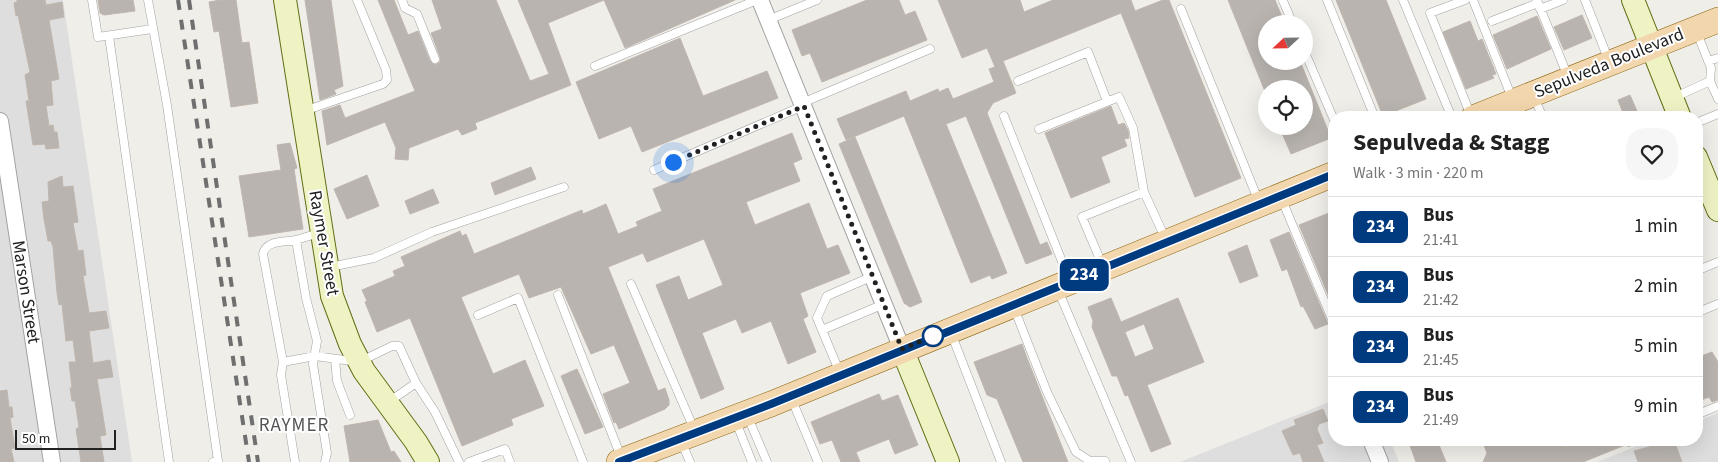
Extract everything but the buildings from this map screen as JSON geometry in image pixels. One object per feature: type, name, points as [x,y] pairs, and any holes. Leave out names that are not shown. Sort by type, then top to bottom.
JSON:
[{"type":"main road","name":"Sepulveda Boulevard","points":[[1491,111],[1569,78],[1718,20]]},
{"type":"main road","points":[[621,461],[790,396],[1328,176]]},
{"type":"street","name":"Raymer Street","points":[[286,0],[326,268],[332,296],[341,323],[360,362],[428,462]]},
{"type":"street","points":[[759,0],[948,462]]},
{"type":"street","points":[[1633,0],[1676,108]]},
{"type":"street","name":"Marson Street","points":[[0,121],[4,182],[52,462]]},
{"type":"street","points":[[1703,174],[1718,210]]},
{"type":"street","points":[[1374,446],[1380,462]]},
{"type":"lane","points":[[92,0],[98,37],[152,29]]},
{"type":"lane","points":[[148,0],[167,105],[214,432],[218,461],[213,462]]},
{"type":"lane","points":[[302,112],[383,84],[387,80],[386,70],[357,0]]},
{"type":"lane","points":[[402,0],[405,8],[417,14],[435,59]]},
{"type":"lane","points":[[595,66],[759,0]]},
{"type":"lane","points":[[768,20],[817,0]]},
{"type":"lane","points":[[1327,0],[1373,111]]},
{"type":"lane","points":[[1403,0],[1449,111]]},
{"type":"lane","points":[[1465,0],[1430,13],[1469,111]]},
{"type":"lane","points":[[1473,0],[1515,102],[1531,111]]},
{"type":"lane","points":[[1492,21],[1538,4],[1563,0]]},
{"type":"lane","points":[[1584,0],[1609,63]]},
{"type":"lane","points":[[1283,1],[1289,15]]},
{"type":"lane","points":[[1538,4],[1569,78]]},
{"type":"lane","points":[[1181,9],[1270,200],[1328,312]]},
{"type":"lane","points":[[1695,28],[1711,68],[1710,80],[1718,98]]},
{"type":"lane","points":[[109,36],[169,462]]},
{"type":"lane","points":[[654,170],[930,49]]},
{"type":"lane","points":[[1018,81],[1088,52],[1108,101]]},
{"type":"lane","points":[[1708,62],[1718,58]]},
{"type":"lane","points":[[1313,70],[1330,111]]},
{"type":"lane","points":[[1676,108],[1710,80]]},
{"type":"lane","points":[[1039,129],[1119,97],[1133,128],[1144,192],[1167,242]]},
{"type":"lane","points":[[1703,120],[1718,114]]},
{"type":"lane","points":[[1004,116],[1063,284],[1131,462]]},
{"type":"lane","points":[[326,268],[374,258],[432,232],[564,187]]},
{"type":"lane","points":[[1103,268],[1082,217],[1144,192]]},
{"type":"lane","points":[[295,462],[281,375],[283,362],[264,248],[268,244],[296,240],[321,232]]},
{"type":"lane","points":[[296,240],[306,298],[317,342],[313,364],[326,453],[325,462]]},
{"type":"lane","points":[[1703,268],[1718,262]]},
{"type":"lane","points":[[841,375],[817,318],[827,296],[873,276]]},
{"type":"lane","points":[[631,284],[688,436],[690,462]]},
{"type":"lane","points":[[558,295],[621,461]]},
{"type":"lane","points":[[478,315],[518,298],[583,462]]},
{"type":"lane","points":[[822,330],[884,304]]},
{"type":"lane","points":[[1703,310],[1718,304]]},
{"type":"lane","points":[[1012,305],[1047,392],[1076,452],[1090,460],[1105,461]]},
{"type":"lane","points":[[950,330],[1001,462]]},
{"type":"lane","points":[[283,362],[315,356],[360,362],[392,346],[399,346],[416,383],[435,412],[459,462]]},
{"type":"lane","points":[[335,359],[337,380],[350,415]]},
{"type":"lane","points":[[388,402],[416,383]]},
{"type":"lane","points":[[790,396],[818,462]]},
{"type":"lane","points":[[1703,412],[1718,406]]},
{"type":"lane","points":[[740,416],[752,462]]},
{"type":"lane","points":[[740,416],[767,462]]},
{"type":"lane","points":[[469,462],[505,449],[510,462]]},
{"type":"shaded area","points":[[0,0],[63,0],[132,462],[0,462]]},
{"type":"shaded area","points":[[1328,402],[1328,446],[1392,446],[1399,462],[1180,462]]},
{"type":"shaded area","points":[[1718,413],[1718,462],[1597,462],[1637,446],[1703,446],[1703,419]]},
{"type":"railway","points":[[178,0],[249,462]]},
{"type":"railway","points":[[189,0],[258,462]]},
{"type":"bus line","name":"234","points":[[619,462],[771,404],[1328,176]]},
{"type":"district","name":"RAYMER","points":[[294,425]]},
{"type":"route","points":[[673,162],[804,106],[902,349],[933,336]]}]
